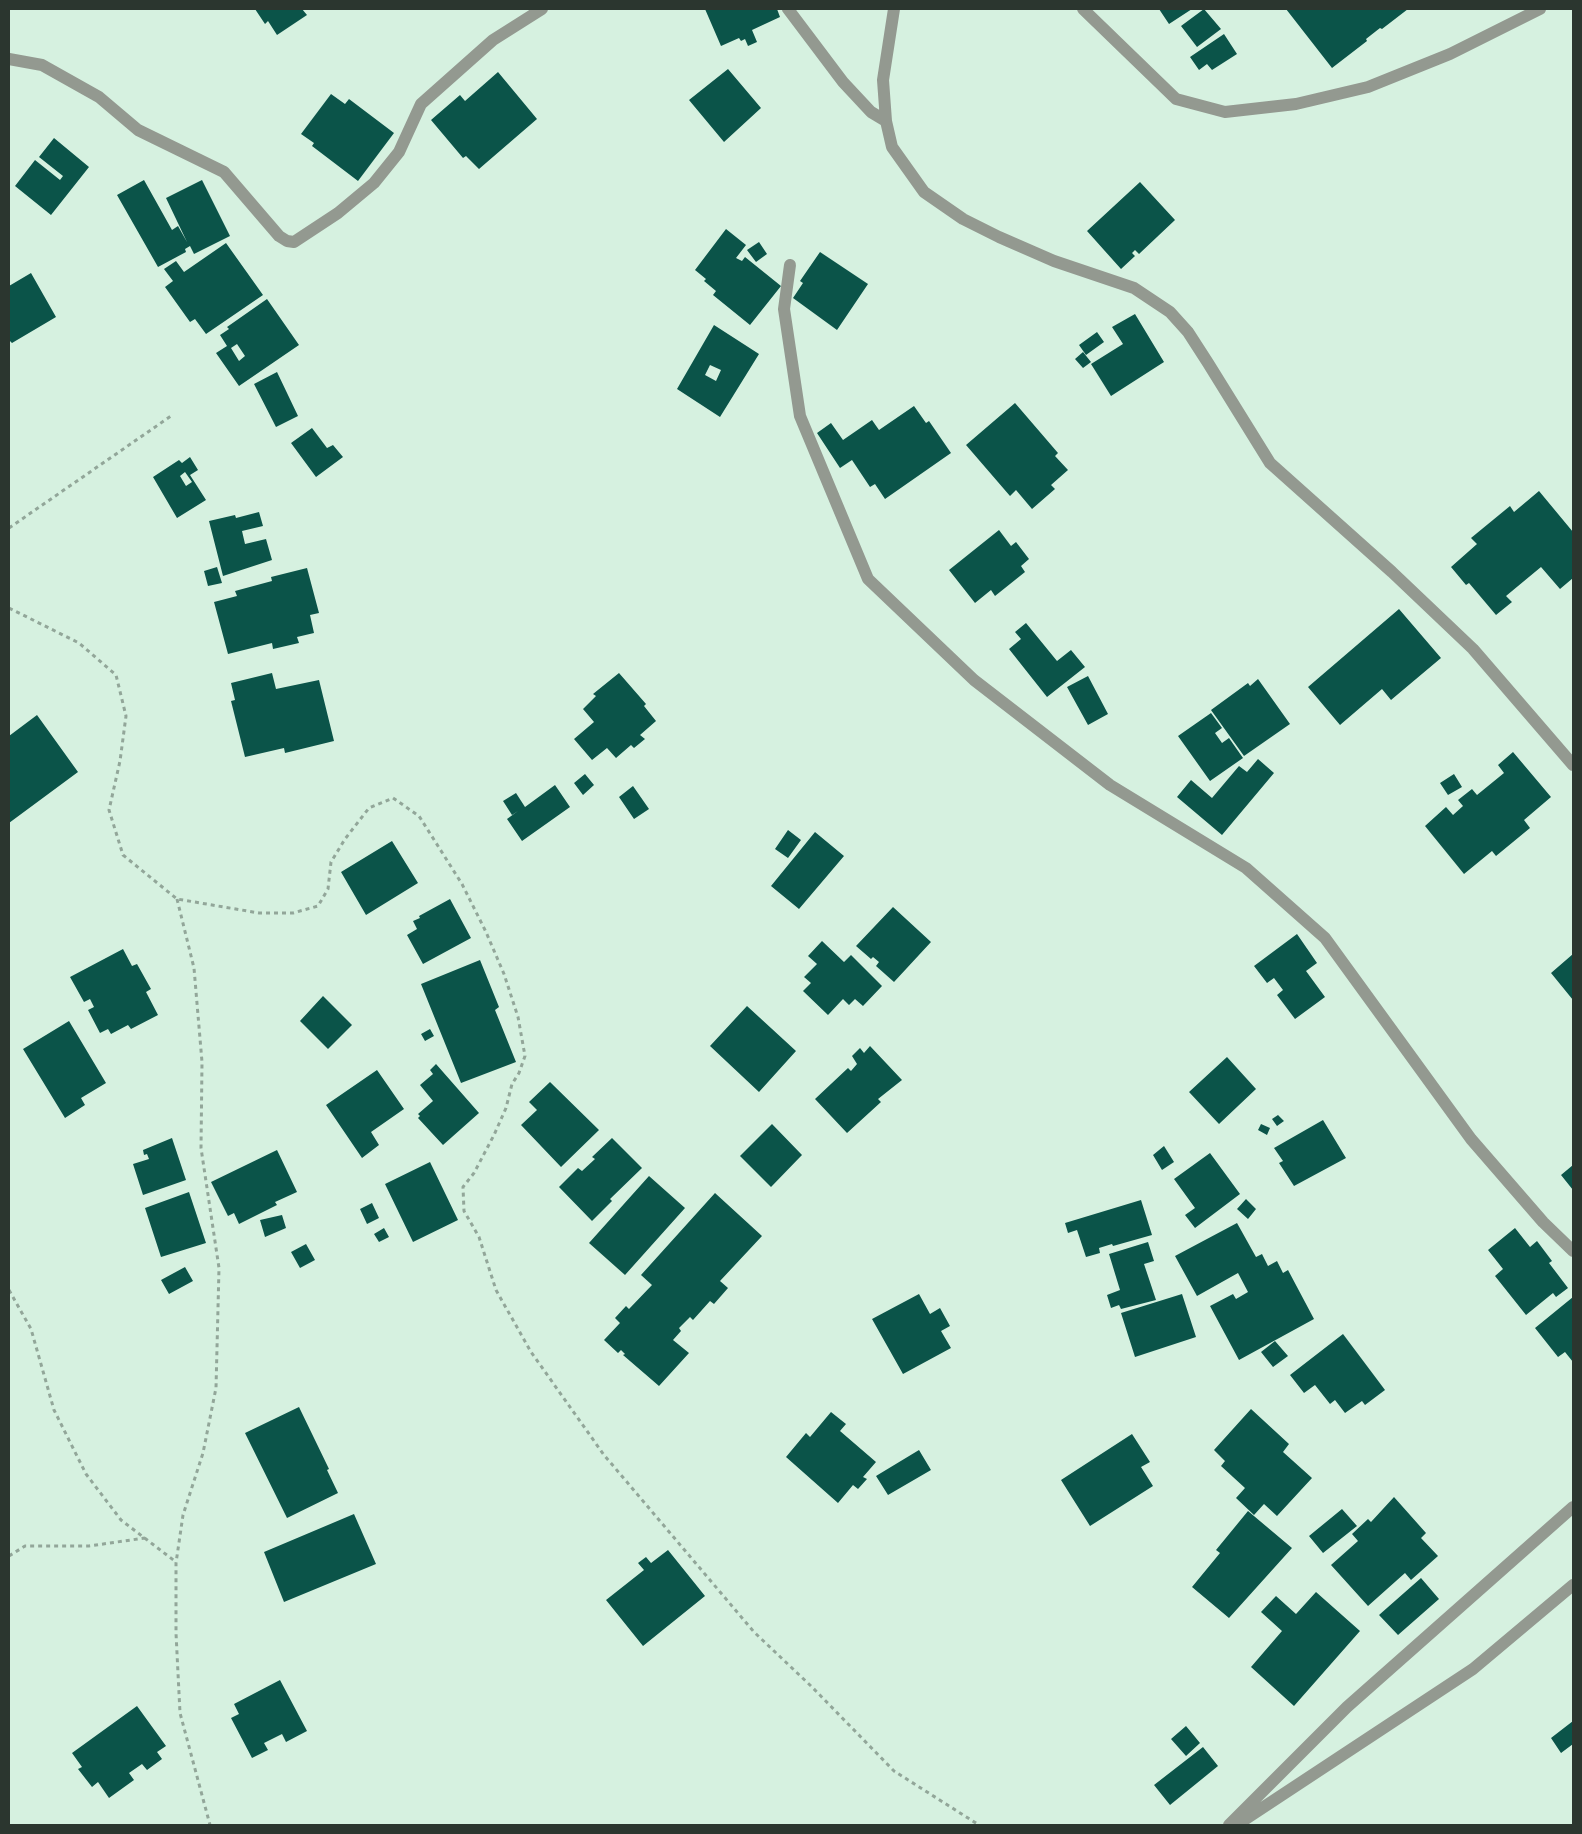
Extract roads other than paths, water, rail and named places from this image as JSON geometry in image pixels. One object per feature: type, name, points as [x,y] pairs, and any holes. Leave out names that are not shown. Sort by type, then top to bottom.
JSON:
[{"type":"street","points":[[9,59],[42,65],[99,97],[138,130],[224,172],[279,236],[287,241],[294,242],[338,213],[374,183],[399,152],[421,104],[493,40],[542,9]]},
{"type":"street","points":[[788,9],[843,82],[870,112],[886,121]]},
{"type":"street","points":[[894,9],[883,80],[886,121],[892,147],[924,192],[963,219],[1054,262],[1134,288],[1170,312],[1188,332],[1270,463],[1392,572],[1472,649],[1573,765]]},
{"type":"street","points":[[1083,9],[1176,99],[1225,112],[1296,104],[1368,87],[1450,54],[1540,9]]},
{"type":"street","points":[[790,265],[784,309],[800,416],[868,579],[974,680],[1110,785],[1246,868],[1325,938],[1471,1139],[1543,1222],[1573,1251]]},
{"type":"street","points":[[1229,1825],[1347,1707],[1573,1507]]},
{"type":"street","points":[[1236,1825],[1473,1669],[1573,1585]]}]
